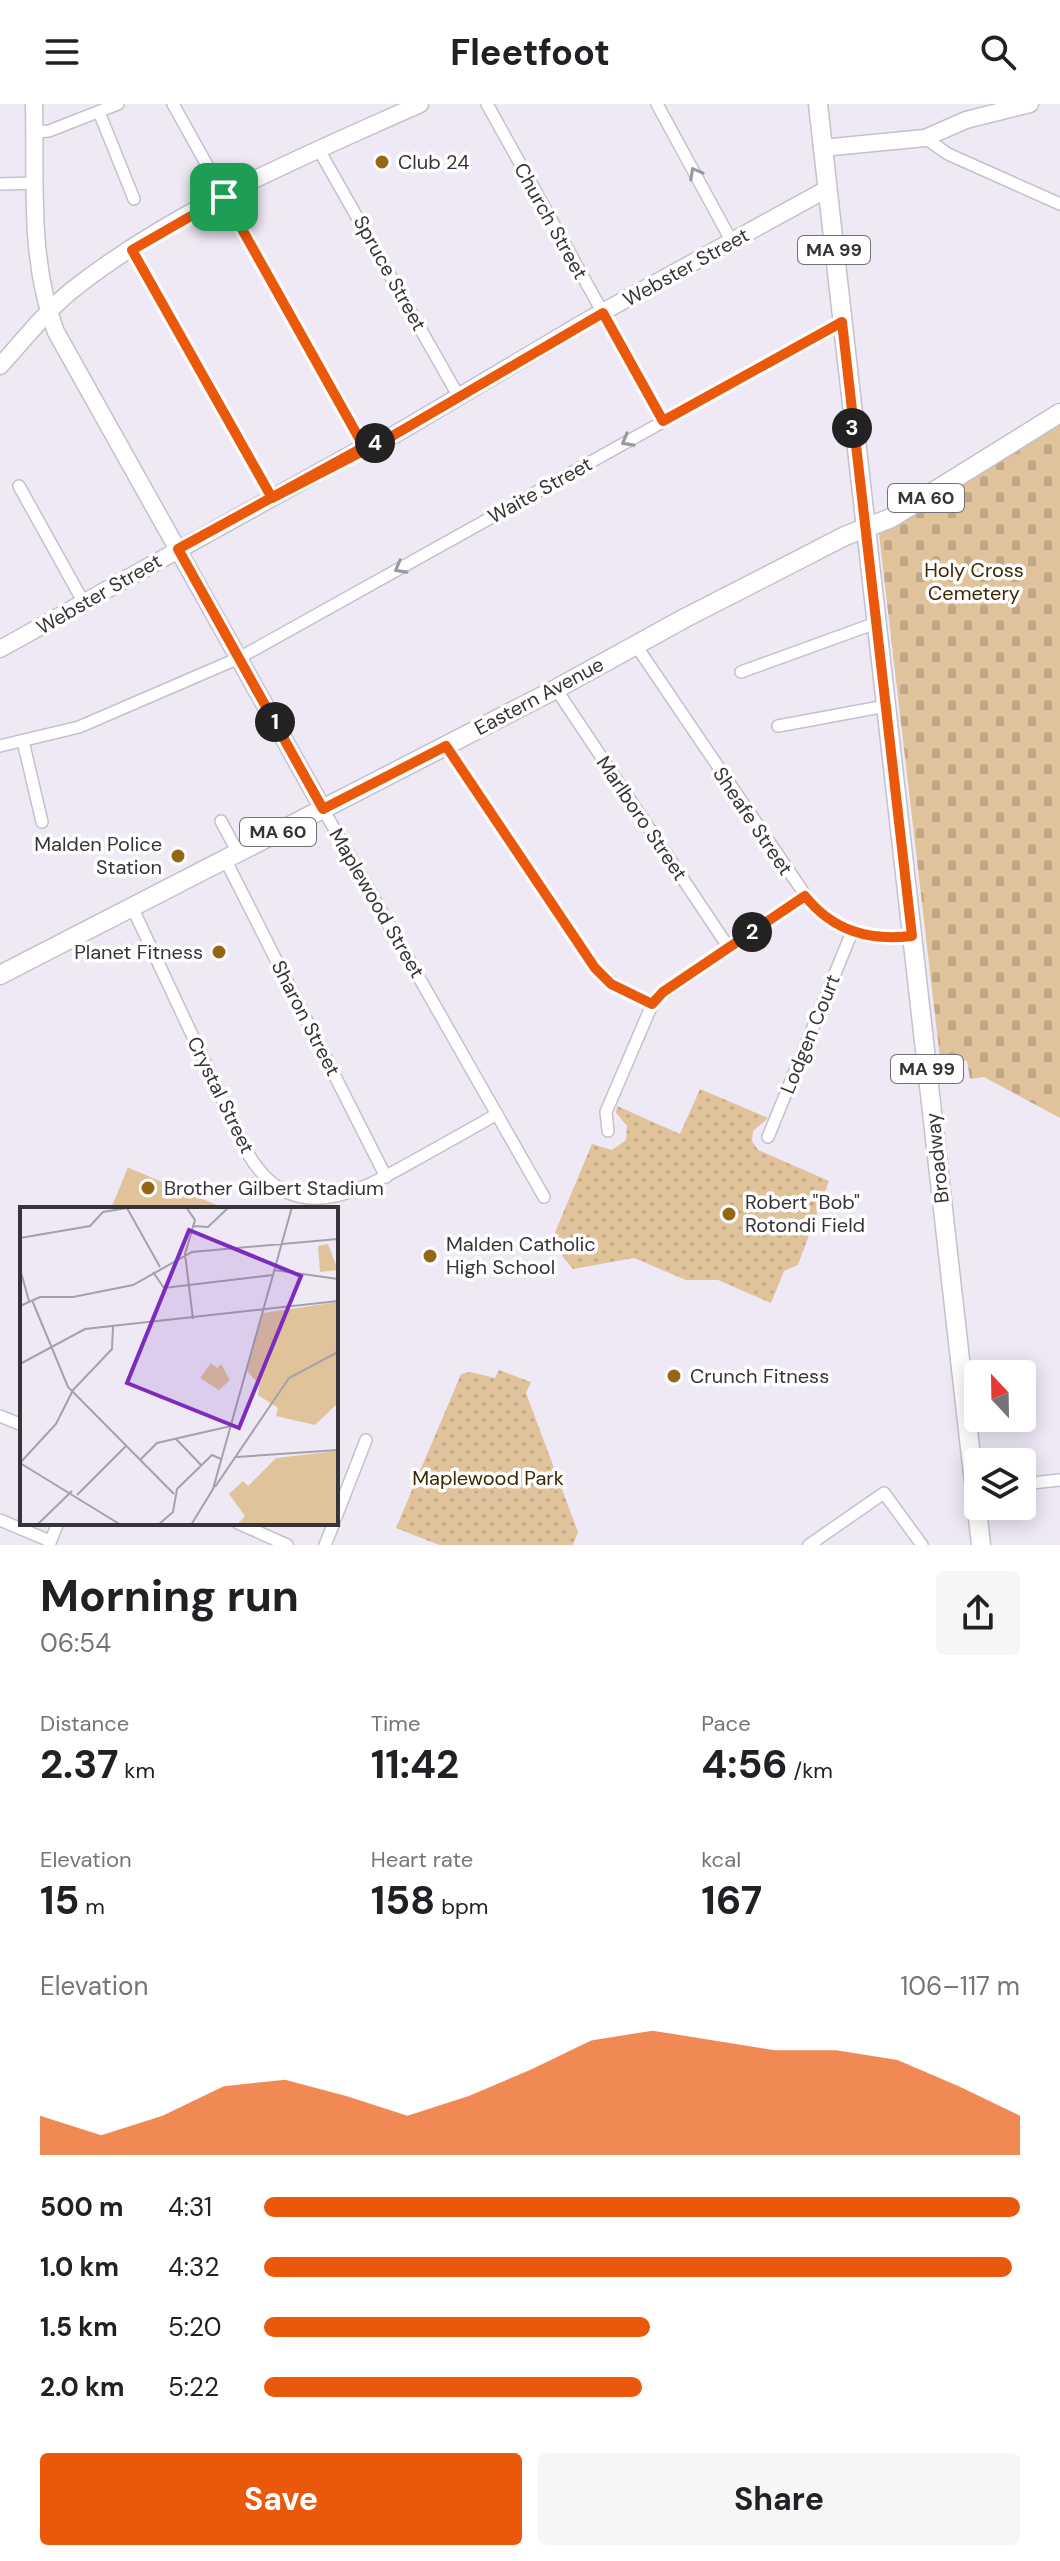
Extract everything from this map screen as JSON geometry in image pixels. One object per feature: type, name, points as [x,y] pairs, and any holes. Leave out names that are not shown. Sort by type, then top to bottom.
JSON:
[{"type":"main road","name":"Maplewood Street","points":[[34,104],[36,239],[48,313],[323,809]]},
{"type":"main road","points":[[0,366],[71,292],[132,250],[224,197],[420,104]]},
{"type":"main road","name":"Broadway","points":[[818,104],[971,1448]]},
{"type":"main road","points":[[822,148],[925,138],[966,120],[1030,104]]},
{"type":"main road","name":"Webster Street","points":[[0,649],[364,447],[394,435],[603,313],[827,189]]},
{"type":"main road","name":"Eastern Avenue","points":[[0,975],[865,527],[881,512],[982,460],[1060,413]]},
{"type":"main road","name":"Broadway","points":[[979,1520],[981,1545]]},
{"type":"street","points":[[35,132],[47,132],[118,104]]},
{"type":"street","points":[[173,104],[364,447]]},
{"type":"street","name":"Church Street","points":[[487,104],[663,421]]},
{"type":"street","points":[[657,104],[732,242]]},
{"type":"street","points":[[99,112],[134,199]]},
{"type":"street","points":[[925,138],[948,154],[1060,204]]},
{"type":"street","name":"Spruce Street","points":[[319,150],[459,397]]},
{"type":"street","points":[[0,184],[35,183]]},
{"type":"street","points":[[132,250],[272,498]]},
{"type":"street","name":"Waite Street","points":[[0,746],[84,725],[239,658],[842,322]]},
{"type":"street","points":[[19,486],[84,603]]},
{"type":"street","points":[[741,672],[876,623]]},
{"type":"street","name":"Sheafe Street","points":[[635,644],[805,896],[826,919],[852,932],[884,939],[912,936]]},
{"type":"street","name":"Marlboro Street","points":[[556,689],[729,948]]},
{"type":"street","points":[[778,726],[886,706]]},
{"type":"street","points":[[23,741],[42,822]]},
{"type":"street","points":[[446,746],[595,968],[611,984],[652,1004]]},
{"type":"street","name":"Maplewood Street","points":[[323,809],[544,1197]]},
{"type":"street","name":"Sharon Street","points":[[221,821],[232,856],[386,1177]]},
{"type":"street","points":[[608,1131],[606,1112],[652,1004],[805,896]]},
{"type":"street","name":"Crystal Street","points":[[132,907],[257,1167],[278,1186],[315,1198],[351,1195],[497,1114]]},
{"type":"street","name":"Lodgen Court","points":[[768,1137],[852,932]]},
{"type":"street","points":[[0,1416],[20,1424]]},
{"type":"street","points":[[338,1512],[366,1440]]},
{"type":"street","points":[[1036,1483],[1060,1480]]},
{"type":"street","points":[[809,1545],[884,1493],[922,1545]]},
{"type":"street","points":[[0,1520],[49,1543]]},
{"type":"street","points":[[242,1525],[287,1545]]},
{"type":"street","points":[[325,1545],[333,1525]]},
{"type":"green space","name":"Holy Cross Cemetery","points":[[1060,423],[1060,1118],[984,1077],[970,1079],[967,1061],[940,1058],[879,534]]},
{"type":"green space","points":[[700,1089],[768,1118],[753,1131],[752,1141],[758,1150],[829,1181],[798,1265],[784,1271],[771,1303],[718,1280],[686,1280],[634,1258],[573,1269],[551,1242],[592,1144],[612,1150],[626,1140],[627,1126],[616,1113],[617,1106],[680,1134]]},
{"type":"green space","name":"Brother Gilbert Stadium","points":[[128,1167],[221,1207],[112,1207]]},
{"type":"green space","name":"Maplewood Park","points":[[499,1370],[531,1382],[526,1393],[578,1532],[573,1545],[439,1545],[396,1528],[461,1374],[470,1372],[495,1378]]},
{"type":"place","name":"Club 24","points":[[382,162]]},
{"type":"place","name":"Malden Police Station","points":[[178,856]]},
{"type":"place","name":"Planet Fitness","points":[[219,952]]},
{"type":"place","name":"Brother Gilbert Stadium","points":[[148,1188]]},
{"type":"place","name":"Robert \"Bob\" Rotondi Field","points":[[729,1214]]},
{"type":"place","name":"Malden Catholic High School","points":[[430,1256]]},
{"type":"place","name":"Crunch Fitness","points":[[674,1376]]},
{"type":"route","points":[[224,197],[132,250],[272,498],[364,447],[394,435],[603,313],[663,421],[842,322],[912,936],[884,939],[852,932],[826,919],[805,896],[663,992],[652,1004],[611,984],[595,968],[446,746],[323,809],[178,549],[291,488],[364,447],[224,197]]}]
